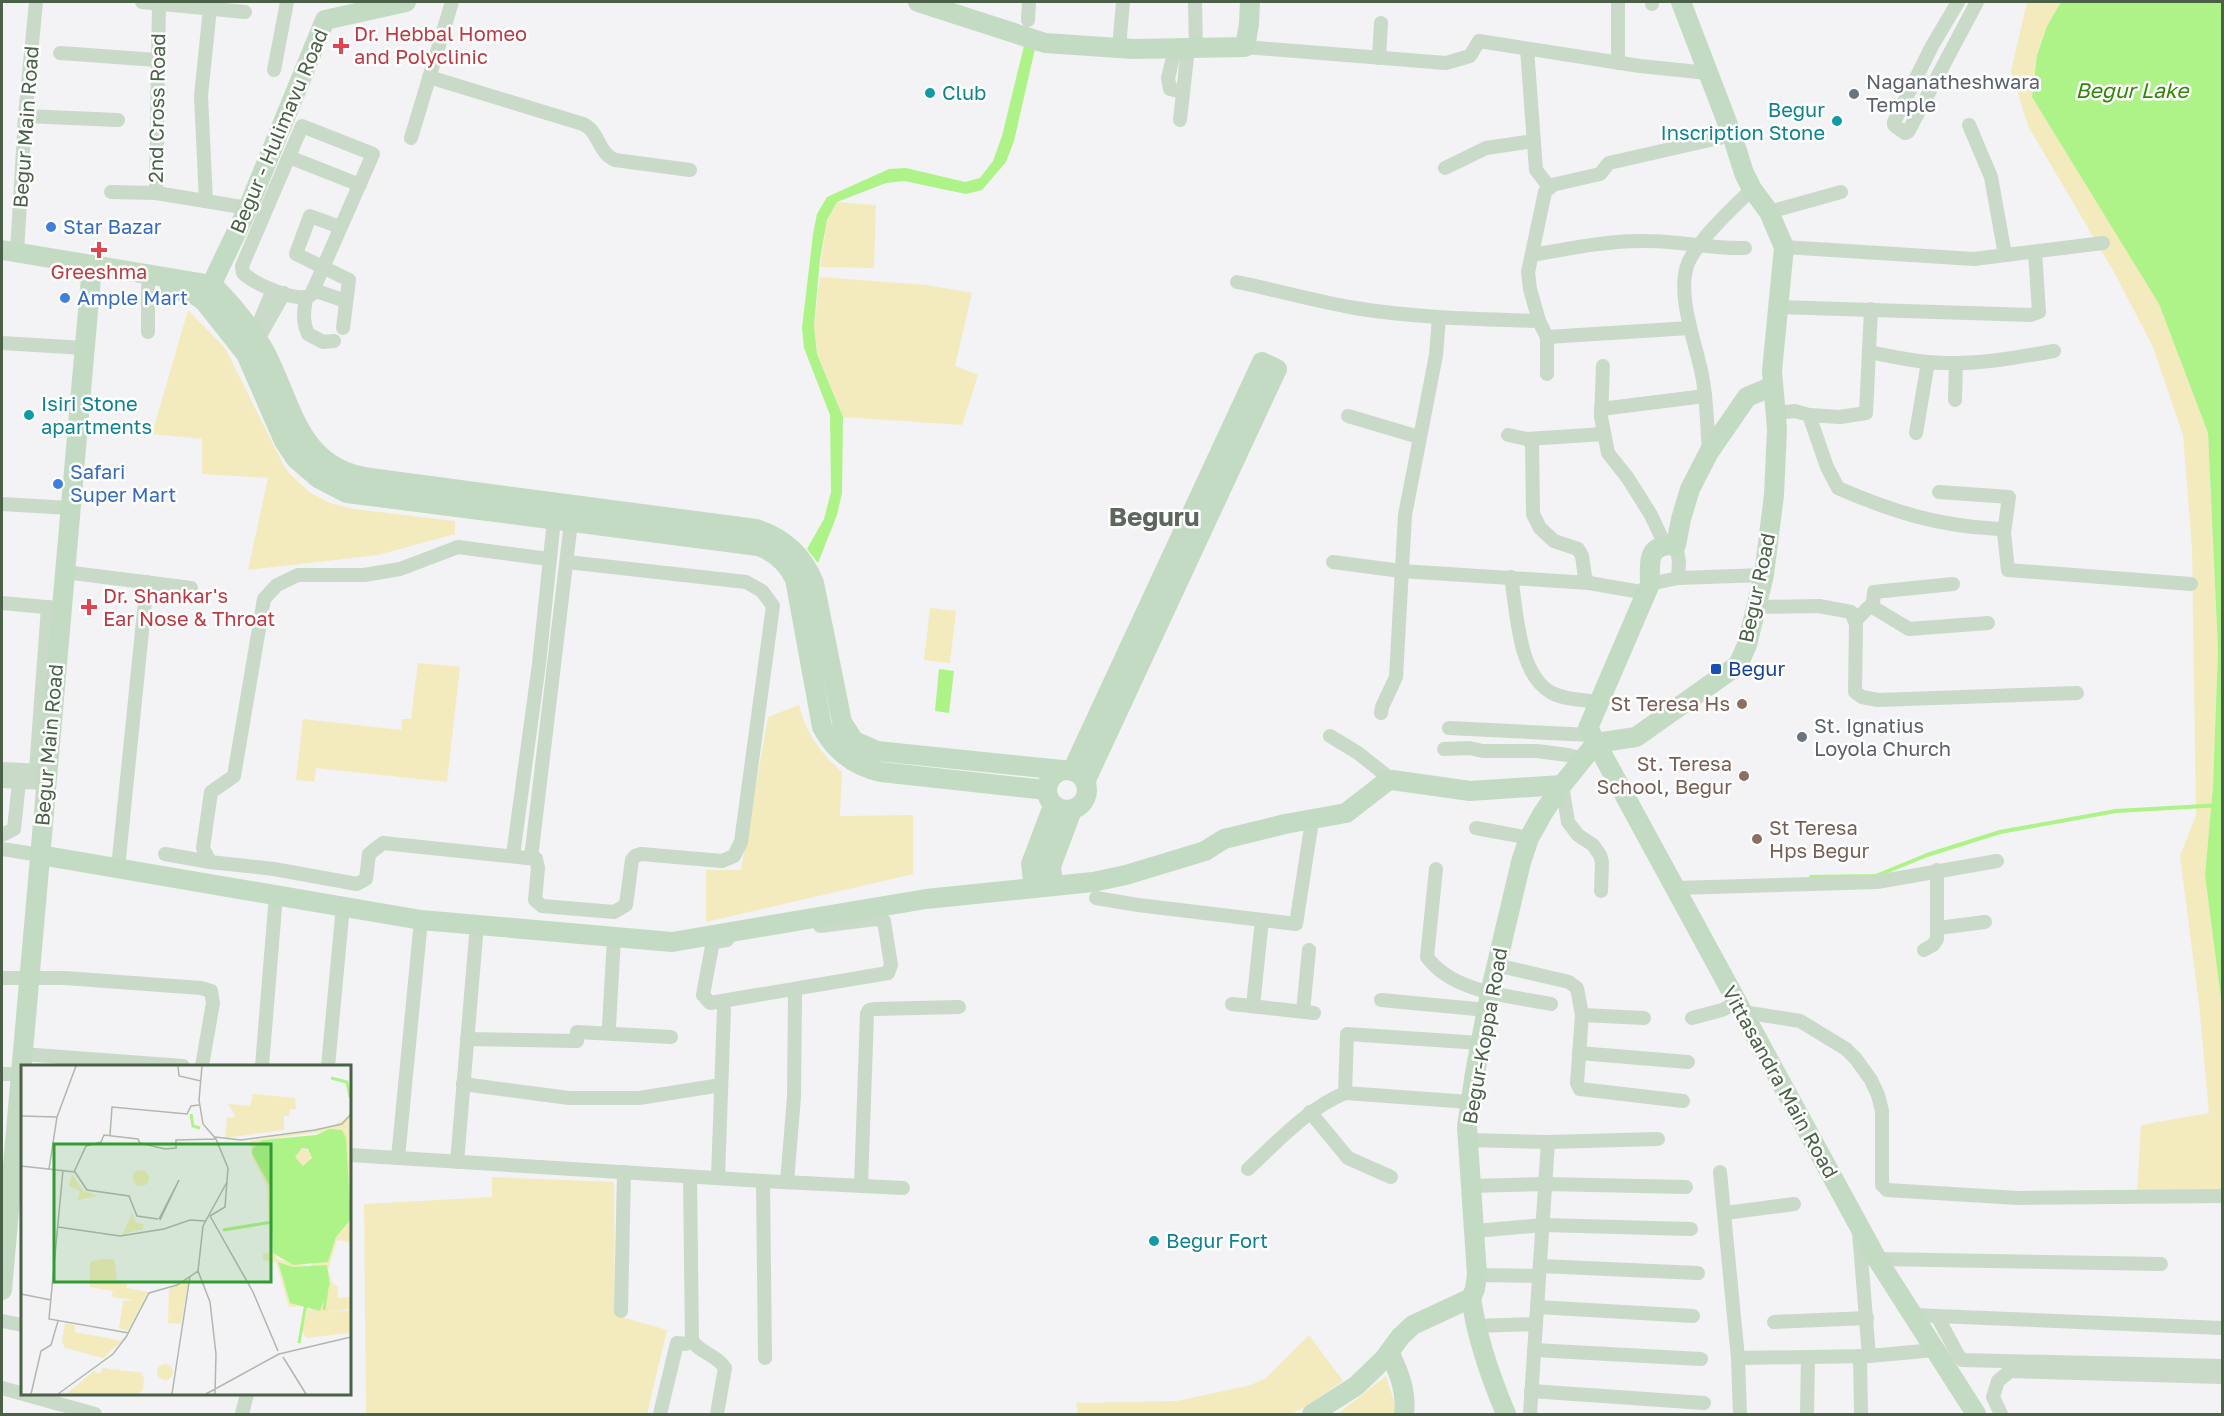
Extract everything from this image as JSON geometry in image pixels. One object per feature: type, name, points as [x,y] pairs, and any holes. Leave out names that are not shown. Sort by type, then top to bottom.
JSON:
[{"type":"main road","name":"Begur - Hulimavu Road","points":[[208,293],[248,208],[325,20],[406,2]]},
{"type":"main road","points":[[918,2],[949,6],[1045,43],[1119,48],[1245,47],[1250,2]]},
{"type":"main road","name":"Begur Road","points":[[1593,739],[1636,737],[1738,665],[1748,645],[1764,574],[1777,469],[1777,429],[1772,371],[1784,247],[1770,212],[1752,189],[1681,2]]},
{"type":"main road","name":"Begur Main Road","points":[[2,1290],[7,1175],[19,1136],[15,1067],[29,980],[40,855],[54,608],[64,572],[91,272],[8,257]]},
{"type":"main road","points":[[91,272],[223,295],[263,349],[292,436],[296,459],[327,484],[347,493],[563,521],[649,524],[756,528],[775,536],[792,548],[805,564],[814,583],[838,708],[842,722],[854,741],[869,749],[1073,774],[1087,787],[1085,799],[1082,804],[1057,802],[872,770],[854,762],[838,750],[822,727],[795,579],[786,564],[773,553],[759,546],[649,524],[361,477],[342,471],[326,462],[311,448],[292,436],[246,354],[208,293]]},
{"type":"main road","points":[[91,272],[148,286],[208,293]]},
{"type":"main road","points":[[1262,362],[1277,369],[1252,427],[1073,774],[1262,362]]},
{"type":"main road","points":[[1593,739],[1587,728],[1648,589],[1650,559],[1654,550],[1670,545],[1690,489],[1709,452],[1747,397],[1773,386]]},
{"type":"main road","points":[[819,714],[838,708]]},
{"type":"main road","name":"Begur-Koppa Road","points":[[1471,1298],[1475,1289],[1476,1275],[1468,1140],[1470,1102],[1488,1001],[1521,862],[1529,838],[1543,813],[1582,759],[1593,739]]},
{"type":"main road","name":"Vittasandra Main Road","points":[[1593,739],[1877,1259],[1975,1412]]},
{"type":"main road","points":[[1044,886],[1031,864],[1057,802],[1051,778],[1073,774]]},
{"type":"main road","points":[[40,855],[421,920],[672,942],[805,924],[944,896],[1093,882],[1126,875],[1205,851],[1224,839],[1285,824],[1312,821],[1346,813],[1386,782],[1392,780],[1470,791],[1562,785]]},
{"type":"main road","points":[[1312,1414],[1356,1386],[1413,1325],[1471,1298],[1475,1326],[1486,1367],[1506,1414]]},
{"type":"main road","points":[[1389,1352],[1398,1371],[1406,1401],[1404,1414]]},
{"type":"street","name":"Begur Main Road","points":[[8,257],[36,2]]},
{"type":"street","points":[[142,2],[245,12]]},
{"type":"street","name":"2nd Cross Road","points":[[159,2],[156,194],[248,208]]},
{"type":"street","points":[[274,70],[287,2]]},
{"type":"street","points":[[411,138],[452,2]]},
{"type":"street","points":[[1028,20],[1029,2]]},
{"type":"street","points":[[1119,48],[1123,2]]},
{"type":"street","points":[[1180,120],[1183,92],[1170,88],[1168,78],[1186,48],[1195,2]]},
{"type":"street","points":[[1958,2],[1932,46],[1894,122],[1894,125],[1905,133],[1908,132],[1977,2]]},
{"type":"street","points":[[1618,3],[1618,63]]},
{"type":"street","points":[[206,201],[201,96],[210,8]]},
{"type":"street","points":[[1379,58],[1381,23]]},
{"type":"street","points":[[1245,47],[1446,63],[1470,56],[1479,41],[1618,63],[1708,73]]},
{"type":"street","points":[[1527,49],[1536,170],[1550,188]]},
{"type":"street","points":[[60,53],[157,60]]},
{"type":"street","points":[[429,77],[588,126],[607,156],[615,160],[690,170]]},
{"type":"street","points":[[25,116],[118,120]]},
{"type":"street","points":[[1969,125],[1991,177],[2005,255]]},
{"type":"street","points":[[334,341],[323,342],[308,334],[303,314],[310,294],[373,154],[302,126],[242,266],[243,273],[248,278],[278,291],[310,294],[346,301]]},
{"type":"street","points":[[1547,374],[1547,337],[1539,321],[1528,280],[1545,192],[1552,185],[1600,174],[1609,163],[1732,135]]},
{"type":"street","points":[[1445,168],[1485,148],[1534,141]]},
{"type":"street","points":[[289,157],[360,185]]},
{"type":"street","points":[[1709,452],[1702,374],[1690,328],[1684,279],[1688,264],[1699,247],[1720,220],[1752,189]]},
{"type":"street","points":[[111,192],[156,194]]},
{"type":"street","points":[[1770,212],[1841,192]]},
{"type":"street","points":[[340,227],[310,216],[296,254],[349,280],[343,328]]},
{"type":"street","points":[[1533,255],[1586,246],[1648,241],[1699,247],[1745,248]]},
{"type":"street","points":[[1784,247],[1967,259],[2103,243]]},
{"type":"street","points":[[1778,307],[2031,315],[2039,312],[2035,252]]},
{"type":"street","points":[[1237,282],[1354,308],[1438,318],[1539,321]]},
{"type":"street","points":[[148,286],[148,332]]},
{"type":"street","points":[[255,338],[278,291]]},
{"type":"street","points":[[1775,413],[1795,411],[1809,415],[1840,417],[1866,413],[1871,309]]},
{"type":"street","points":[[1382,713],[1382,707],[1396,677],[1405,515],[1436,355],[1438,318]]},
{"type":"street","points":[[1547,337],[1690,328]]},
{"type":"street","points":[[2,343],[84,348]]},
{"type":"street","points":[[1869,352],[1928,362],[1956,363],[1990,361],[2054,351]]},
{"type":"street","points":[[1916,433],[1928,362]]},
{"type":"street","points":[[1955,400],[1956,363]]},
{"type":"street","points":[[1603,366],[1601,409],[1608,453],[1627,477],[1679,561],[1678,578]]},
{"type":"street","points":[[1601,409],[1705,396]]},
{"type":"street","points":[[1809,415],[1827,467],[1838,488],[1912,517],[1936,523],[1999,529],[2004,533]]},
{"type":"street","points":[[1348,416],[1419,437]]},
{"type":"street","points":[[1508,435],[1527,439],[1604,434]]},
{"type":"street","points":[[1527,439],[1532,443],[1534,461],[1533,514],[1540,528],[1554,541],[1578,549],[1582,556],[1585,577],[1589,583]]},
{"type":"street","points":[[1939,492],[2009,497],[2004,533],[2007,568],[2011,571],[2191,584]]},
{"type":"street","points":[[2,504],[70,508]]},
{"type":"street","points":[[513,855],[549,559],[563,521]]},
{"type":"street","points":[[531,858],[567,562],[563,521]]},
{"type":"street","points":[[210,862],[203,848],[211,792],[234,776],[264,599],[277,585],[298,575],[364,574],[400,569],[458,547],[549,559]]},
{"type":"street","points":[[165,854],[274,869],[357,884],[366,879],[369,854],[383,843],[513,855],[536,859],[538,868],[535,900],[542,906],[615,912],[626,904],[632,860],[635,856],[641,854],[722,861],[734,856],[741,842],[773,606],[762,591],[746,582],[567,562]]},
{"type":"street","points":[[1332,562],[1401,571],[1511,577],[1648,589],[1678,578],[1764,574]]},
{"type":"street","points":[[64,572],[191,588]]},
{"type":"street","points":[[1511,577],[1525,655],[1537,681],[1555,694],[1599,702]]},
{"type":"street","points":[[118,868],[147,582]]},
{"type":"street","points":[[1855,621],[1871,606],[1874,592],[1953,584]]},
{"type":"street","points":[[2,603],[54,608]]},
{"type":"street","points":[[1756,607],[1819,606],[1851,612],[1855,621],[1855,692],[1862,697],[1878,700],[2077,693]]},
{"type":"street","points":[[1871,606],[1910,629],[1988,623]]},
{"type":"street","points":[[544,611],[559,613]]},
{"type":"street","points":[[1449,728],[1593,739]]},
{"type":"street","points":[[1330,736],[1358,753],[1392,780]]},
{"type":"street","points":[[1444,749],[1537,751],[1568,754],[1582,759]]},
{"type":"street","points":[[2,769],[43,775]]},
{"type":"street","points":[[2,781],[19,782],[43,775]]},
{"type":"street","points":[[2,835],[14,829],[19,782]]},
{"type":"street","points":[[1562,785],[1568,822],[1578,835],[1593,845],[1600,855],[1602,862],[1600,891]]},
{"type":"street","points":[[1096,898],[1296,924],[1312,821]]},
{"type":"street","points":[[1476,828],[1529,838]]},
{"type":"street","points":[[2,849],[40,855]]},
{"type":"street","points":[[1675,888],[1865,883],[1997,861]]},
{"type":"street","points":[[1436,869],[1427,957],[1443,972],[1473,989],[1488,1001]]},
{"type":"street","points":[[1924,950],[1935,942],[1938,928],[1937,870]]},
{"type":"street","points":[[262,1065],[276,895]]},
{"type":"street","points":[[328,1065],[343,906]]},
{"type":"street","points":[[876,919],[884,921],[891,964],[888,973],[710,1003],[706,1000],[703,995],[712,946],[715,942],[805,924],[876,919]]},
{"type":"street","points":[[398,1158],[421,920]]},
{"type":"street","points":[[1253,1006],[1262,920]]},
{"type":"street","points":[[1938,928],[1985,922]]},
{"type":"street","points":[[457,1162],[477,924]]},
{"type":"street","points":[[609,1026],[614,938]]},
{"type":"street","points":[[1232,1004],[1309,1012],[1309,950]]},
{"type":"street","points":[[1496,965],[1574,984],[1579,993],[1582,1015],[1577,1083],[1580,1089],[1683,1101]]},
{"type":"street","points":[[2,978],[29,980],[65,978],[201,988],[211,991],[213,1002],[202,1065]]},
{"type":"street","points":[[787,1182],[794,1097],[795,996]]},
{"type":"street","points":[[1381,1000],[1551,1004]]},
{"type":"street","points":[[861,1185],[867,1014],[869,1010],[959,1007]]},
{"type":"street","points":[[1692,1018],[1740,1007],[1800,1021],[1846,1049],[1872,1080],[1878,1095],[1882,1111],[1882,1185],[1887,1190],[2018,1198],[2223,1196]]},
{"type":"street","points":[[718,1178],[724,1009]]},
{"type":"street","points":[[1582,1015],[1644,1018]]},
{"type":"street","points":[[467,1039],[577,1041],[577,1032],[671,1037]]},
{"type":"street","points":[[1345,1093],[1347,1035],[1480,1043]]},
{"type":"street","points":[[1579,1053],[1688,1062]]},
{"type":"street","points":[[463,1084],[569,1098],[639,1098],[721,1085]]},
{"type":"street","points":[[1248,1169],[1311,1112],[1326,1101],[1345,1093],[1470,1102]]},
{"type":"street","points":[[1311,1112],[1348,1158],[1391,1177]]},
{"type":"street","points":[[1468,1140],[1548,1142],[1658,1139]]},
{"type":"street","points":[[1530,1414],[1548,1142]]},
{"type":"street","points":[[351,1155],[903,1188]]},
{"type":"street","points":[[621,1311],[624,1172]]},
{"type":"street","points":[[1720,1172],[1738,1358],[1740,1414]]},
{"type":"street","points":[[690,1177],[692,1341],[696,1347],[722,1361],[725,1368],[717,1414]]},
{"type":"street","points":[[763,1181],[765,1358]]},
{"type":"street","points":[[1471,1186],[1545,1184],[1686,1186]]},
{"type":"street","points":[[1725,1213],[1794,1204]]},
{"type":"street","points":[[1475,1231],[1543,1225],[1691,1229]]},
{"type":"street","points":[[1859,1226],[1867,1318],[1861,1414]]},
{"type":"street","points":[[1877,1259],[2161,1264]]},
{"type":"street","points":[[1476,1275],[1539,1271],[1698,1273]]},
{"type":"street","points":[[1537,1307],[1693,1316]]},
{"type":"street","points":[[1912,1315],[2223,1328]]},
{"type":"street","points":[[1937,1316],[1962,1360],[2223,1366]]},
{"type":"street","points":[[1774,1322],[1867,1318]]},
{"type":"street","points":[[2,1321],[21,1325]]},
{"type":"street","points":[[1475,1326],[1536,1324]]},
{"type":"street","points":[[660,1414],[677,1343],[686,1344],[692,1341]]},
{"type":"street","points":[[1534,1350],[1701,1359]]},
{"type":"street","points":[[1738,1358],[1865,1356],[1935,1350]]},
{"type":"street","points":[[1808,1357],[1808,1414]]},
{"type":"street","points":[[1975,1412],[1993,1397],[1998,1381],[2010,1371],[2223,1377]]},
{"type":"street","points":[[2,1388],[21,1393]]},
{"type":"street","points":[[1531,1391],[1704,1403]]},
{"type":"street","points":[[27,1395],[94,1414]]},
{"type":"street","points":[[242,1414],[247,1395]]},
{"type":"street","points":[[1993,1397],[2001,1414]]},
{"type":"shaded area","points":[[2027,2],[2061,2],[2047,26],[2037,54],[2032,97],[2159,304],[2208,433],[2218,650],[2213,786],[2205,875],[2222,1007],[2222,1191],[2137,1193],[2141,1125],[2209,1113],[2199,1004],[2180,856],[2196,815],[2192,548],[2183,435],[2153,347],[2114,272],[2028,126],[2011,71]]},
{"type":"shaded area","points":[[837,202],[876,205],[874,268],[820,267],[827,221]]},
{"type":"shaded area","points":[[820,277],[926,285],[972,293],[955,366],[978,375],[962,425],[843,417],[817,353],[814,326]]},
{"type":"shaded area","points":[[188,310],[225,348],[283,464],[309,492],[330,503],[353,509],[455,521],[455,534],[378,555],[248,570],[268,478],[202,474],[202,439],[152,434]]},
{"type":"shaded area","points":[[930,608],[956,611],[950,663],[924,660]]},
{"type":"shaded area","points":[[418,663],[460,667],[447,782],[316,768],[314,782],[296,780],[303,719],[401,730],[402,719],[411,719]]},
{"type":"shaded area","points":[[799,705],[815,742],[842,772],[840,816],[913,815],[913,874],[706,922],[706,870],[741,870],[768,717]]},
{"type":"shaded area","points":[[492,1177],[614,1182],[615,1315],[667,1330],[647,1414],[366,1414],[364,1204],[492,1197]]},
{"type":"shaded area","points":[[1309,1335],[1343,1381],[1290,1414],[1078,1414],[1076,1403],[1177,1401],[1251,1385],[1266,1378]]},
{"type":"shaded area","points":[[1386,1376],[1398,1414],[1338,1414]]},
{"type":"water","name":"Begur Lake","points":[[2061,2],[2222,2],[2222,1007],[2205,875],[2213,786],[2218,650],[2208,433],[2159,304],[2032,97],[2037,55],[2047,26]]},
{"type":"water","points":[[1024,46],[1035,49],[1014,141],[1006,162],[982,190],[966,194],[904,181],[886,183],[837,202],[827,220],[820,259],[814,326],[817,354],[843,417],[842,493],[837,515],[818,563],[807,549],[824,519],[831,492],[830,415],[804,348],[802,328],[817,214],[827,197],[889,169],[906,168],[965,182],[980,178],[993,161],[1002,136]]},
{"type":"water","points":[[939,669],[954,671],[949,713],[935,711]]},
{"type":"waterway","points":[[1811,877],[1876,876],[1927,855],[2000,832],[2116,811],[2222,805]]},
{"type":"place","name":"Dr. Hebbal Homeo and Polyclinic","points":[[341,46]]},
{"type":"place","name":"Club","points":[[930,93]]},
{"type":"place","name":"Naganatheshwara Temple","points":[[1854,94]]},
{"type":"place","name":"Begur Inscription Stone","points":[[1837,121]]},
{"type":"place","name":"Star Bazar","points":[[51,227]]},
{"type":"place","name":"Greeshma","points":[[99,250]]},
{"type":"place","name":"Ample Mart","points":[[65,298]]},
{"type":"place","name":"Isiri Stone apartments","points":[[29,415]]},
{"type":"place","name":"Safari Super Mart","points":[[58,484]]},
{"type":"place","name":"Dr. Shankar's Ear Nose & Throat","points":[[89,607]]},
{"type":"place","name":"Begur","points":[[1716,669]]},
{"type":"place","name":"St Teresa Hs","points":[[1742,704]]},
{"type":"place","name":"St. Ignatius Loyola Church","points":[[1802,737]]},
{"type":"place","name":"St. Teresa School, Begur","points":[[1744,776]]},
{"type":"place","name":"St Teresa Hps Begur","points":[[1757,839]]},
{"type":"place","name":"Begur Fort","points":[[1154,1241]]},
{"type":"district","name":"Beguru","points":[[1154,517]]}]
